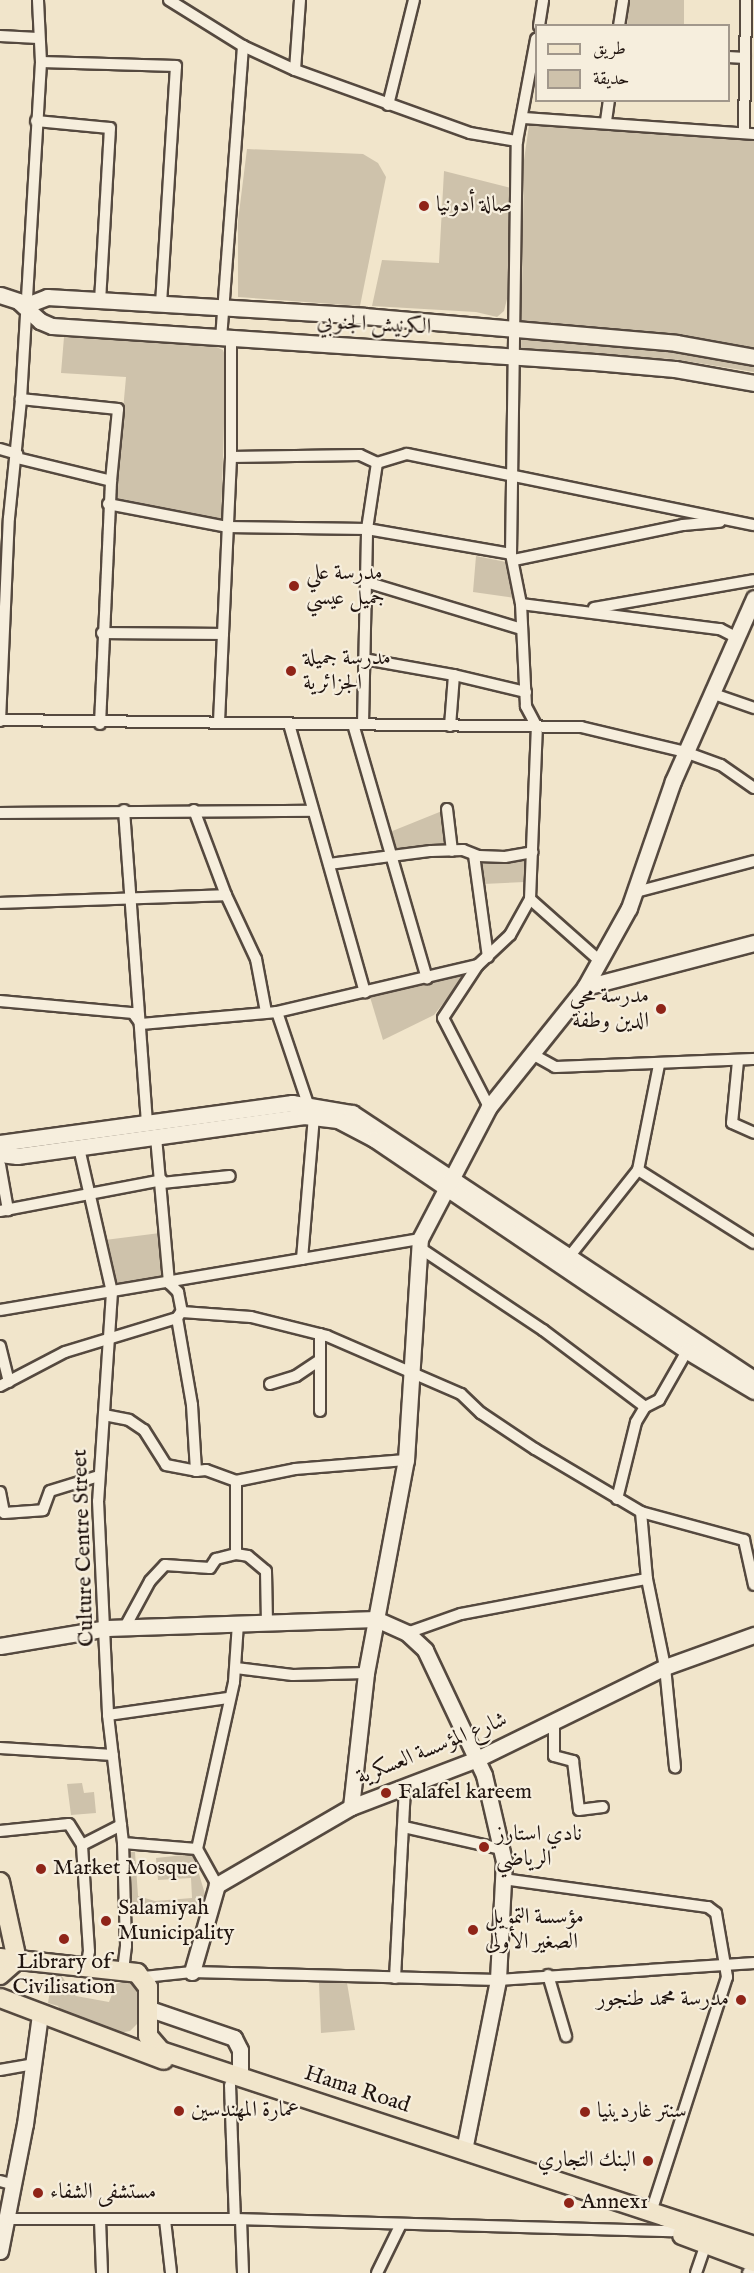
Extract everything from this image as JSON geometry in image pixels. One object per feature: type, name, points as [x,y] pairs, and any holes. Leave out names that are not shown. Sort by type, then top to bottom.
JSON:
[{"type":"main road","points":[[0,1882],[8,1959],[0,1975]]},
{"type":"main road","points":[[8,1959],[123,1970],[144,1977],[147,2029],[138,2040],[125,2045]]},
{"type":"main road","name":"Hama Road","points":[[2,1997],[40,2015],[125,2045],[672,2231],[754,2262]]},
{"type":"main road","name":"Hama Road","points":[[147,2029],[150,2042],[161,2051],[235,2081],[464,2150],[754,2246]]},
{"type":"street","points":[[38,0],[38,38],[41,62],[24,306],[21,399],[17,456],[4,518],[0,720],[100,724],[219,722],[581,727],[685,752],[721,765],[754,788]]},
{"type":"street","points":[[169,0],[243,46],[295,70],[470,133],[517,141]]},
{"type":"street","points":[[295,70],[300,0]]},
{"type":"street","points":[[388,105],[414,0]]},
{"type":"street","points":[[539,24],[543,0]]},
{"type":"street","points":[[620,24],[623,0]]},
{"type":"street","points":[[524,118],[606,121],[749,133],[745,58],[750,33],[746,0]]},
{"type":"street","points":[[0,36],[38,38]]},
{"type":"street","points":[[219,722],[231,457],[226,307],[243,46]]},
{"type":"street","points":[[489,1107],[443,1018],[478,965],[510,934],[530,899],[537,727],[526,706],[521,604],[513,557],[514,330],[517,141],[524,118],[535,51]]},
{"type":"street","points":[[730,57],[745,58]]},
{"type":"street","points":[[41,62],[176,66],[161,304]]},
{"type":"street","points":[[606,121],[609,102]]},
{"type":"street","points":[[36,121],[110,128],[100,300]]},
{"type":"street","name":"الكرنيش الجنوبي","points":[[0,295],[24,306],[40,321],[52,326],[514,356],[675,369],[754,383]]},
{"type":"street","points":[[24,306],[47,297],[226,307],[676,343],[754,357]]},
{"type":"street","points":[[21,399],[118,409],[108,504],[100,724]]},
{"type":"street","points":[[0,449],[17,456],[111,481]]},
{"type":"street","points":[[231,457],[360,455],[377,463],[407,454],[514,474],[754,525]]},
{"type":"street","points":[[377,463],[367,529],[364,659],[358,724],[391,855],[427,978]]},
{"type":"street","points":[[108,504],[227,527],[367,529],[513,557],[683,525],[733,521]]},
{"type":"street","points":[[585,610],[754,580]]},
{"type":"street","points":[[366,582],[522,629]]},
{"type":"street","points":[[351,1807],[366,1673],[406,1460],[420,1243],[489,1107],[585,987],[601,962],[636,892],[685,752],[753,601]]},
{"type":"street","points":[[521,604],[585,610],[720,629],[736,637]]},
{"type":"street","points":[[102,633],[224,634]]},
{"type":"street","points":[[364,659],[454,675],[526,692]]},
{"type":"street","points":[[450,726],[454,675]]},
{"type":"street","points":[[711,693],[754,708]]},
{"type":"street","points":[[289,724],[365,992]]},
{"type":"street","points":[[447,809],[452,851]]},
{"type":"street","points":[[0,813],[124,810],[314,811]]},
{"type":"street","points":[[124,810],[147,1122]]},
{"type":"street","points":[[194,810],[226,895],[256,959],[271,1012],[311,1110],[302,1258]]},
{"type":"street","points":[[329,864],[391,855],[452,851],[505,857],[533,852]]},
{"type":"street","points":[[474,855],[488,957]]},
{"type":"street","points":[[636,892],[754,861]]},
{"type":"street","points":[[0,903],[131,901],[226,895]]},
{"type":"street","points":[[530,899],[601,962]]},
{"type":"street","points":[[585,987],[754,943]]},
{"type":"street","points":[[141,1024],[271,1012],[478,965]]},
{"type":"street","points":[[0,1001],[133,1013],[141,1024]]},
{"type":"street","points":[[532,1054],[555,1067],[659,1065],[754,1059]]},
{"type":"street","points":[[738,1060],[732,1123],[754,1133]]},
{"type":"street","points":[[564,1263],[638,1170],[659,1065]]},
{"type":"street","points":[[0,1154],[17,1156],[156,1137],[311,1110]]},
{"type":"street","points":[[0,1143],[147,1122],[311,1110],[351,1125],[449,1182],[687,1351],[753,1386]]},
{"type":"street","points":[[156,1137],[162,1182],[169,1283],[178,1292],[179,1315],[192,1406],[196,1471]]},
{"type":"street","name":"Culture Centre Street","points":[[78,1148],[92,1195],[112,1292],[106,1338],[104,1415],[99,1476],[107,1628],[108,1715],[123,1843],[126,1946],[123,1970]]},
{"type":"street","points":[[0,1165],[4,1211],[162,1182],[230,1176]]},
{"type":"street","points":[[638,1170],[753,1240]]},
{"type":"street","points":[[0,1310],[169,1283],[302,1258],[420,1243],[543,1330],[645,1407]]},
{"type":"street","points":[[564,1263],[753,1386]]},
{"type":"street","points":[[0,1346],[5,1384],[65,1352],[179,1315],[251,1317],[320,1334],[461,1394],[481,1413],[535,1449],[641,1512],[744,1540],[754,1585]]},
{"type":"street","points":[[320,1334],[320,1411]]},
{"type":"street","points":[[617,1499],[636,1422],[645,1407],[659,1400],[687,1351]]},
{"type":"street","points":[[270,1384],[296,1376],[320,1360]]},
{"type":"street","points":[[104,1415],[129,1420],[144,1430],[166,1465],[196,1471],[206,1470],[236,1481],[296,1468],[406,1460]]},
{"type":"street","points":[[0,1492],[2,1513],[43,1510],[50,1491],[99,1476]]},
{"type":"street","points":[[236,1481],[236,1554]]},
{"type":"street","points":[[641,1512],[647,1579],[665,1667],[675,1768]]},
{"type":"street","points":[[124,1627],[150,1581],[165,1565],[210,1568],[216,1558],[236,1554],[248,1556],[266,1571],[267,1621]]},
{"type":"street","points":[[407,1633],[461,1614],[647,1579]]},
{"type":"street","points":[[0,1646],[107,1628],[376,1619],[407,1633],[425,1650],[484,1776],[501,1849],[503,1879],[498,1980],[464,2150]]},
{"type":"street","points":[[192,1972],[217,1885],[197,1849],[236,1668],[238,1623]]},
{"type":"street","name":"شارع المؤسسة العسكرية","points":[[217,1885],[351,1807],[475,1760],[665,1667],[754,1635]]},
{"type":"street","points":[[236,1668],[294,1675],[366,1673]]},
{"type":"street","points":[[108,1715],[228,1698]]},
{"type":"street","points":[[554,1722],[554,1756],[573,1761],[579,1810],[603,1807]]},
{"type":"street","points":[[0,1748],[113,1755]]},
{"type":"street","points":[[395,1978],[405,1786]]},
{"type":"street","points":[[0,1831],[69,1824],[82,1845],[89,1952],[86,1968]]},
{"type":"street","points":[[82,1845],[121,1825]]},
{"type":"street","points":[[404,1827],[501,1849]]},
{"type":"street","points":[[123,1843],[197,1849]]},
{"type":"street","points":[[503,1879],[708,1907],[716,1913],[722,1964],[727,1977],[651,2212]]},
{"type":"street","points":[[144,1977],[192,1972],[498,1980],[754,1963]]},
{"type":"street","points":[[548,1976],[566,2036]]},
{"type":"street","points":[[147,2008],[234,2038],[240,2050],[235,2081],[238,2220],[243,2273]]},
{"type":"street","points":[[0,2251],[6,2219],[6,2182],[26,2124],[40,2015]]},
{"type":"street","points":[[0,2070],[33,2064]]},
{"type":"street","points":[[6,2219],[238,2220],[400,2226],[672,2231]]},
{"type":"street","points":[[100,2220],[102,2273]]},
{"type":"street","points":[[165,2220],[171,2273]]},
{"type":"street","points":[[377,2273],[400,2226]]},
{"type":"street","points":[[696,2273],[706,2244]]},
{"type":"green space","points":[[630,0],[684,0],[684,24],[627,24]]},
{"type":"green space","points":[[529,125],[754,138],[754,372],[673,359],[521,350],[524,160]]},
{"type":"green space","points":[[247,149],[363,154],[378,163],[386,177],[360,306],[238,297],[238,221]]},
{"type":"green space","points":[[444,171],[511,188],[507,299],[504,311],[497,317],[476,312],[372,306],[382,260],[439,263]]},
{"type":"green space","points":[[64,337],[214,346],[223,350],[226,358],[221,522],[115,499],[126,377],[61,373]]},
{"type":"green space","points":[[476,556],[511,563],[515,598],[473,592]]},
{"type":"green space","points":[[442,811],[445,847],[397,850],[390,832]]},
{"type":"green space","points":[[480,859],[529,859],[525,882],[483,884]]},
{"type":"green space","points":[[467,973],[434,1015],[383,1040],[370,997]]},
{"type":"green space","points":[[160,1233],[166,1281],[111,1289],[105,1240]]},
{"type":"green space","points":[[82,1783],[84,1793],[94,1792],[96,1813],[71,1815],[67,1784]]},
{"type":"green space","points":[[129,1852],[135,1852],[138,1896],[155,1901],[192,1898],[191,1878],[158,1880],[156,1858],[193,1854],[205,1894],[202,1906],[152,1908],[151,1916],[133,1916]]},
{"type":"green space","points":[[53,1971],[58,1971],[76,1996],[109,2002],[116,1984],[125,1981],[139,1985],[137,2024],[130,2031],[119,2033],[63,2015],[58,2006],[48,2003]]},
{"type":"green space","points":[[319,1983],[347,1983],[355,2030],[321,2033]]},
{"type":"place","name":"صالة أدونيا","points":[[424,206]]},
{"type":"place","name":"مدرسة علي جميل عيسي","points":[[294,586]]},
{"type":"place","name":"مدرسة جميلة الجزائرية","points":[[291,671]]},
{"type":"place","name":"مدرسة محي الدين وطفة","points":[[661,1009]]},
{"type":"place","name":"Falafel kareem","points":[[386,1793]]},
{"type":"place","name":"نادي استارز الرياضي","points":[[484,1847]]},
{"type":"place","name":"Market Mosque","points":[[41,1869]]},
{"type":"place","name":"Salamiyah Municipality","points":[[106,1921]]},
{"type":"place","name":"مؤسسة التمويل الصغير الأولى","points":[[473,1930]]},
{"type":"place","name":"Library of Civilisation","points":[[64,1939]]},
{"type":"place","name":"مدرسة محمد طنجور","points":[[741,2000]]},
{"type":"place","name":"عمارة المهندسين","points":[[179,2111]]},
{"type":"place","name":"سنتر غاردينيا","points":[[585,2112]]},
{"type":"place","name":"البنك التجاري","points":[[648,2161]]},
{"type":"place","name":"مستشفى الشفاء","points":[[38,2193]]},
{"type":"place","name":"Annex1","points":[[569,2203]]}]
